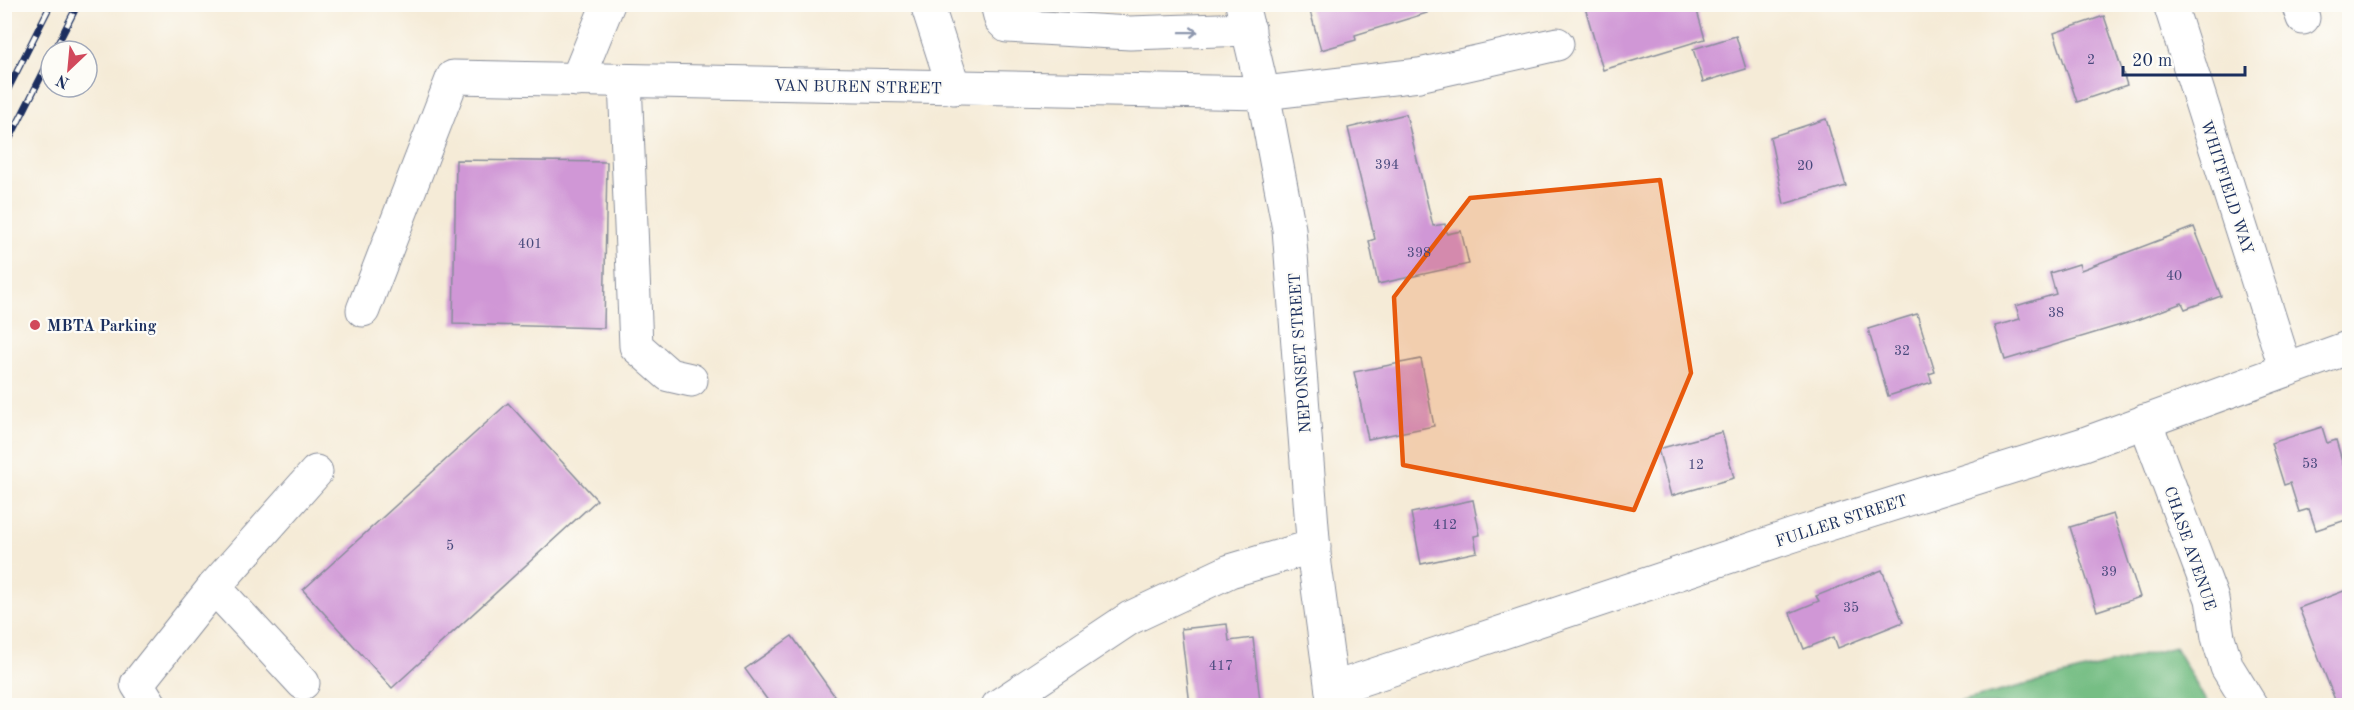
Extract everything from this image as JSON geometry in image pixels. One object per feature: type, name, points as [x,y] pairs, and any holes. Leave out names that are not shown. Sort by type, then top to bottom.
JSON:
[{"type":"street","points":[[577,80],[608,4]]},
{"type":"street","points":[[927,4],[954,88]]},
{"type":"street","points":[[978,4],[990,30],[1014,38],[1108,43],[1118,40],[1127,19]]},
{"type":"street","points":[[997,4],[1001,20],[1006,26],[1127,19],[1245,17]]},
{"type":"street","name":"WHITFIELD WAY","points":[[2170,4],[2286,370]]},
{"type":"street","name":"NEPONSET STREET","points":[[1245,17],[1263,93],[1288,229],[1314,546],[1333,697]]},
{"type":"street","name":"VAN BUREN STREET","points":[[363,310],[453,77],[1263,93],[1419,75],[1557,44]]},
{"type":"street","points":[[625,81],[636,346],[669,375],[691,380]]},
{"type":"street","name":"FULLER STREET","points":[[1333,697],[1794,535],[2084,444],[2349,347]]},
{"type":"street","name":"CHASE AVENUE","points":[[2145,422],[2212,599],[2218,637],[2227,667],[2251,705]]},
{"type":"street","points":[[144,695],[214,587],[316,472]]},
{"type":"street","points":[[998,705],[1130,618],[1230,571],[1314,546]]},
{"type":"street","points":[[214,587],[303,683]]},
{"type":"highlighted area","points":[[1660,180],[1691,373],[1634,510],[1403,465],[1394,297],[1470,198]]},
{"type":"green space","points":[[2175,647],[2208,705],[1947,705]]},
{"type":"building","points":[[1308,4],[1426,4],[1427,13],[1355,35],[1356,40],[1321,50]]},
{"type":"building","points":[[1584,4],[1695,4],[1705,39],[1603,70]]},
{"type":"building","points":[[2104,16],[2127,85],[2077,102],[2054,33]]},
{"type":"building","points":[[1736,36],[1746,69],[1703,82],[1693,49]]},
{"type":"building","points":[[1406,114],[1433,226],[1445,224],[1447,234],[1461,231],[1469,264],[1378,284],[1369,241],[1375,239],[1348,128]]},
{"type":"building","points":[[1826,119],[1846,186],[1784,204],[1770,137]]},
{"type":"building","points":[[456,160],[607,162],[604,328],[453,324]]},
{"type":"building","points":[[2194,227],[2221,296],[2185,309],[2182,303],[2134,321],[2005,360],[1995,326],[2020,319],[2016,306],[2056,294],[2050,273],[2079,264],[2081,270]]},
{"type":"building","points":[[1917,314],[1935,372],[1929,374],[1932,382],[1888,396],[1868,329]]},
{"type":"building","points":[[1421,359],[1434,426],[1368,439],[1354,372]]},
{"type":"building","points":[[508,403],[597,500],[392,688],[303,590]]},
{"type":"building","points":[[2322,427],[2327,443],[2336,440],[2349,484],[2349,519],[2316,530],[2309,509],[2299,512],[2290,483],[2284,485],[2271,443]]},
{"type":"building","points":[[1722,432],[1734,478],[1671,496],[1658,449]]},
{"type":"building","points":[[1473,500],[1480,535],[1474,536],[1477,552],[1421,564],[1411,513]]},
{"type":"building","points":[[2113,514],[2140,597],[2097,611],[2070,527]]},
{"type":"building","points":[[1882,570],[1903,622],[1838,648],[1834,637],[1804,649],[1790,613],[1819,601],[1816,596]]},
{"type":"building","points":[[2349,589],[2349,705],[2337,705],[2299,608]]},
{"type":"building","points":[[1227,624],[1229,641],[1253,638],[1260,701],[1227,705],[1190,705],[1181,629]]},
{"type":"building","points":[[792,636],[841,705],[771,705],[745,669]]},
{"type":"railway","points":[[4,97],[51,4]]},
{"type":"railway","points":[[60,39],[78,4]]},
{"type":"railway","points":[[4,150],[39,81]]},
{"type":"place","name":"MBTA Parking","points":[[35,325]]}]
